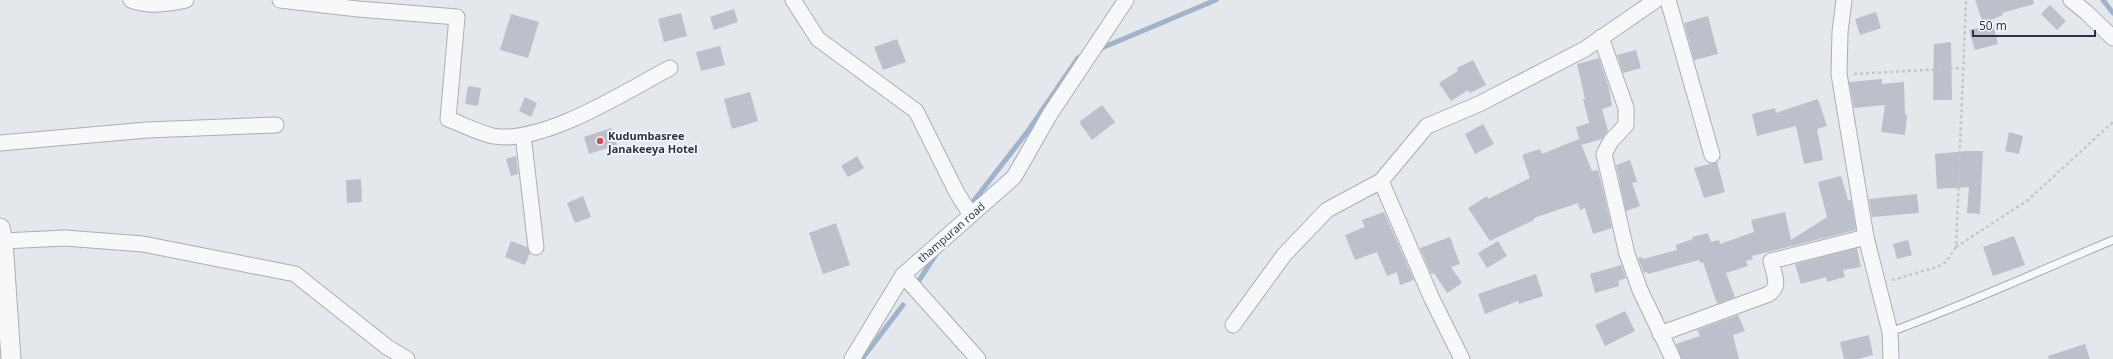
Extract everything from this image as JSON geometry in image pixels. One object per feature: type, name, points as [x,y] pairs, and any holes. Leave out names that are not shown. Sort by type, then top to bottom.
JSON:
[{"type":"street","points":[[131,0],[138,3],[164,5],[186,0]]},
{"type":"street","points":[[280,0],[358,9],[457,17],[448,119],[494,136],[523,136],[580,115],[670,68]]},
{"type":"street","points":[[793,0],[818,39],[916,111],[962,200],[971,214]]},
{"type":"street","name":"thampuran road","points":[[854,357],[902,275],[1014,178],[1050,114],[1126,0]]},
{"type":"street","points":[[1233,325],[1284,255],[1328,210],[1381,181],[1427,126],[1479,104],[1585,49],[1656,0]]},
{"type":"street","points":[[1668,0],[1712,154]]},
{"type":"street","points":[[1844,0],[1840,32],[1839,74],[1866,237],[1890,332],[1891,359]]},
{"type":"street","points":[[2071,0],[2113,38]]},
{"type":"street","points":[[1601,37],[1626,108],[1627,116],[1626,125],[1611,141],[1604,154],[1627,254],[1660,334],[1673,359]]},
{"type":"street","points":[[0,143],[139,130],[276,125]]},
{"type":"street","points":[[523,136],[536,247]]},
{"type":"street","points":[[1381,181],[1432,299],[1462,359]]},
{"type":"street","points":[[11,359],[2,266],[1,234],[143,244],[295,274],[387,347],[406,359]]},
{"type":"street","points":[[1660,334],[1769,294],[1775,290],[1777,286],[1771,261],[1866,237]]},
{"type":"street","points":[[902,275],[978,359]]},
{"type":"lane","points":[[1890,332],[1923,321],[1960,303],[2113,240]]},
{"type":"path","points":[[1956,247],[1962,68],[1966,0]]},
{"type":"path","points":[[1839,74],[1962,68]]},
{"type":"path","points":[[1878,283],[1937,267],[1946,262],[1956,247],[2028,200],[2113,122]]},
{"type":"building","points":[[1975,0],[2033,0],[2034,4],[2002,13],[2003,15],[1983,23]]},
{"type":"building","points":[[2050,5],[2066,21],[2057,30],[2041,14]]},
{"type":"building","points":[[734,9],[738,22],[714,30],[710,17]]},
{"type":"building","points":[[1876,12],[1881,28],[1860,35],[1855,19]]},
{"type":"building","points":[[681,13],[687,36],[664,42],[658,19]]},
{"type":"building","points":[[511,14],[539,22],[528,58],[500,50]]},
{"type":"building","points":[[1708,16],[1718,54],[1694,60],[1684,23]]},
{"type":"building","points":[[1993,24],[1998,44],[1975,50],[1969,30]]},
{"type":"building","points":[[897,39],[906,62],[883,70],[874,47]]},
{"type":"building","points":[[1951,42],[1952,100],[1933,100],[1934,44]]},
{"type":"building","points":[[720,46],[725,65],[701,71],[696,52]]},
{"type":"building","points":[[1636,50],[1641,68],[1623,73],[1617,55]]},
{"type":"building","points":[[1599,58],[1609,88],[1612,106],[1602,109],[1608,131],[1602,139],[1581,145],[1576,127],[1589,123],[1577,64]]},
{"type":"building","points":[[1473,60],[1486,85],[1470,93],[1468,90],[1451,101],[1439,83],[1458,71],[1457,68]]},
{"type":"building","points":[[1882,79],[1882,84],[1904,82],[1905,114],[1907,115],[1905,135],[1881,132],[1885,105],[1854,108],[1849,82]]},
{"type":"building","points":[[468,86],[481,88],[478,106],[465,104]]},
{"type":"building","points":[[750,92],[758,121],[732,129],[724,99]]},
{"type":"building","points":[[525,97],[537,103],[531,117],[519,111]]},
{"type":"building","points":[[1818,99],[1827,126],[1817,129],[1823,160],[1804,164],[1796,126],[1757,136],[1752,114],[1775,108],[1776,113]]},
{"type":"building","points":[[1102,105],[1115,122],[1092,140],[1079,122]]},
{"type":"building","points":[[1483,124],[1494,144],[1475,154],[1465,134]]},
{"type":"building","name":"Kudumbasree Janakeeya Hotel","points":[[611,128],[617,145],[589,154],[584,137]]},
{"type":"building","points":[[2009,132],[2023,136],[2019,154],[2005,151]]},
{"type":"building","points":[[1579,139],[1592,171],[1598,170],[1612,228],[1593,234],[1585,208],[1580,210],[1578,203],[1534,218],[1534,220],[1490,241],[1468,208],[1487,196],[1488,199],[1530,178],[1522,155],[1540,149],[1542,154]]},
{"type":"building","points":[[1983,151],[1980,214],[1967,213],[1969,187],[1937,189],[1935,154]]},
{"type":"building","points":[[516,156],[518,174],[511,176],[506,159]]},
{"type":"building","points":[[857,156],[864,168],[848,177],[841,166]]},
{"type":"building","points":[[1630,160],[1637,182],[1632,183],[1640,206],[1626,211],[1616,165]]},
{"type":"building","points":[[1717,162],[1725,192],[1704,198],[1694,168]]},
{"type":"building","points":[[1841,176],[1848,200],[1851,200],[1856,230],[1752,256],[1753,259],[1746,261],[1748,266],[1726,273],[1735,297],[1717,304],[1703,262],[1700,263],[1699,260],[1648,274],[1647,272],[1644,273],[1638,258],[1642,257],[1643,259],[1677,250],[1676,245],[1693,239],[1692,237],[1708,233],[1711,242],[1719,240],[1720,244],[1754,232],[1751,220],[1785,212],[1791,240],[1827,217],[1818,182]]},
{"type":"building","points":[[361,179],[362,202],[347,203],[346,180]]},
{"type":"building","points":[[1917,194],[1919,213],[1872,217],[1869,199]]},
{"type":"building","points":[[583,196],[591,217],[575,223],[567,203]]},
{"type":"building","points":[[1384,212],[1414,280],[1400,285],[1397,272],[1387,276],[1377,252],[1355,260],[1345,235],[1365,227],[1362,220]]},
{"type":"building","points":[[836,223],[850,265],[823,274],[809,233]]},
{"type":"building","points":[[2014,236],[2025,265],[1993,276],[1983,247]]},
{"type":"building","points":[[1450,237],[1460,264],[1451,267],[1462,283],[1447,293],[1434,273],[1431,274],[1420,248]]},
{"type":"building","points":[[1908,240],[1912,255],[1897,259],[1893,244]]},
{"type":"building","points":[[511,241],[527,247],[530,253],[525,265],[505,257]]},
{"type":"building","points":[[1498,241],[1507,256],[1487,268],[1478,253]]},
{"type":"building","points":[[1857,248],[1861,267],[1843,270],[1845,277],[1827,282],[1826,277],[1801,284],[1795,264]]},
{"type":"building","points":[[1621,265],[1626,278],[1618,281],[1619,286],[1595,293],[1590,274]]},
{"type":"building","points":[[1536,274],[1543,296],[1519,304],[1518,301],[1485,314],[1478,294]]},
{"type":"building","points":[[1625,311],[1635,331],[1605,346],[1595,325]]},
{"type":"building","points":[[1738,315],[1745,331],[1733,335],[1739,359],[1682,359],[1676,344],[1700,336],[1697,330]]},
{"type":"building","points":[[1869,335],[1873,355],[1858,359],[1844,359],[1840,342]]},
{"type":"building","points":[[2085,344],[2090,359],[2049,359],[2048,356]]},
{"type":"waterway","points":[[1097,50],[1216,0]]},
{"type":"waterway","points":[[2103,0],[2113,13]]},
{"type":"waterway","points":[[969,207],[1028,131],[1078,58],[1085,55]]},
{"type":"waterway","points":[[918,282],[937,253]]},
{"type":"waterway","points":[[862,359],[903,305]]},
{"type":"place","name":"Kudumbasree Janakeeya Hotel","points":[[600,141]]}]
